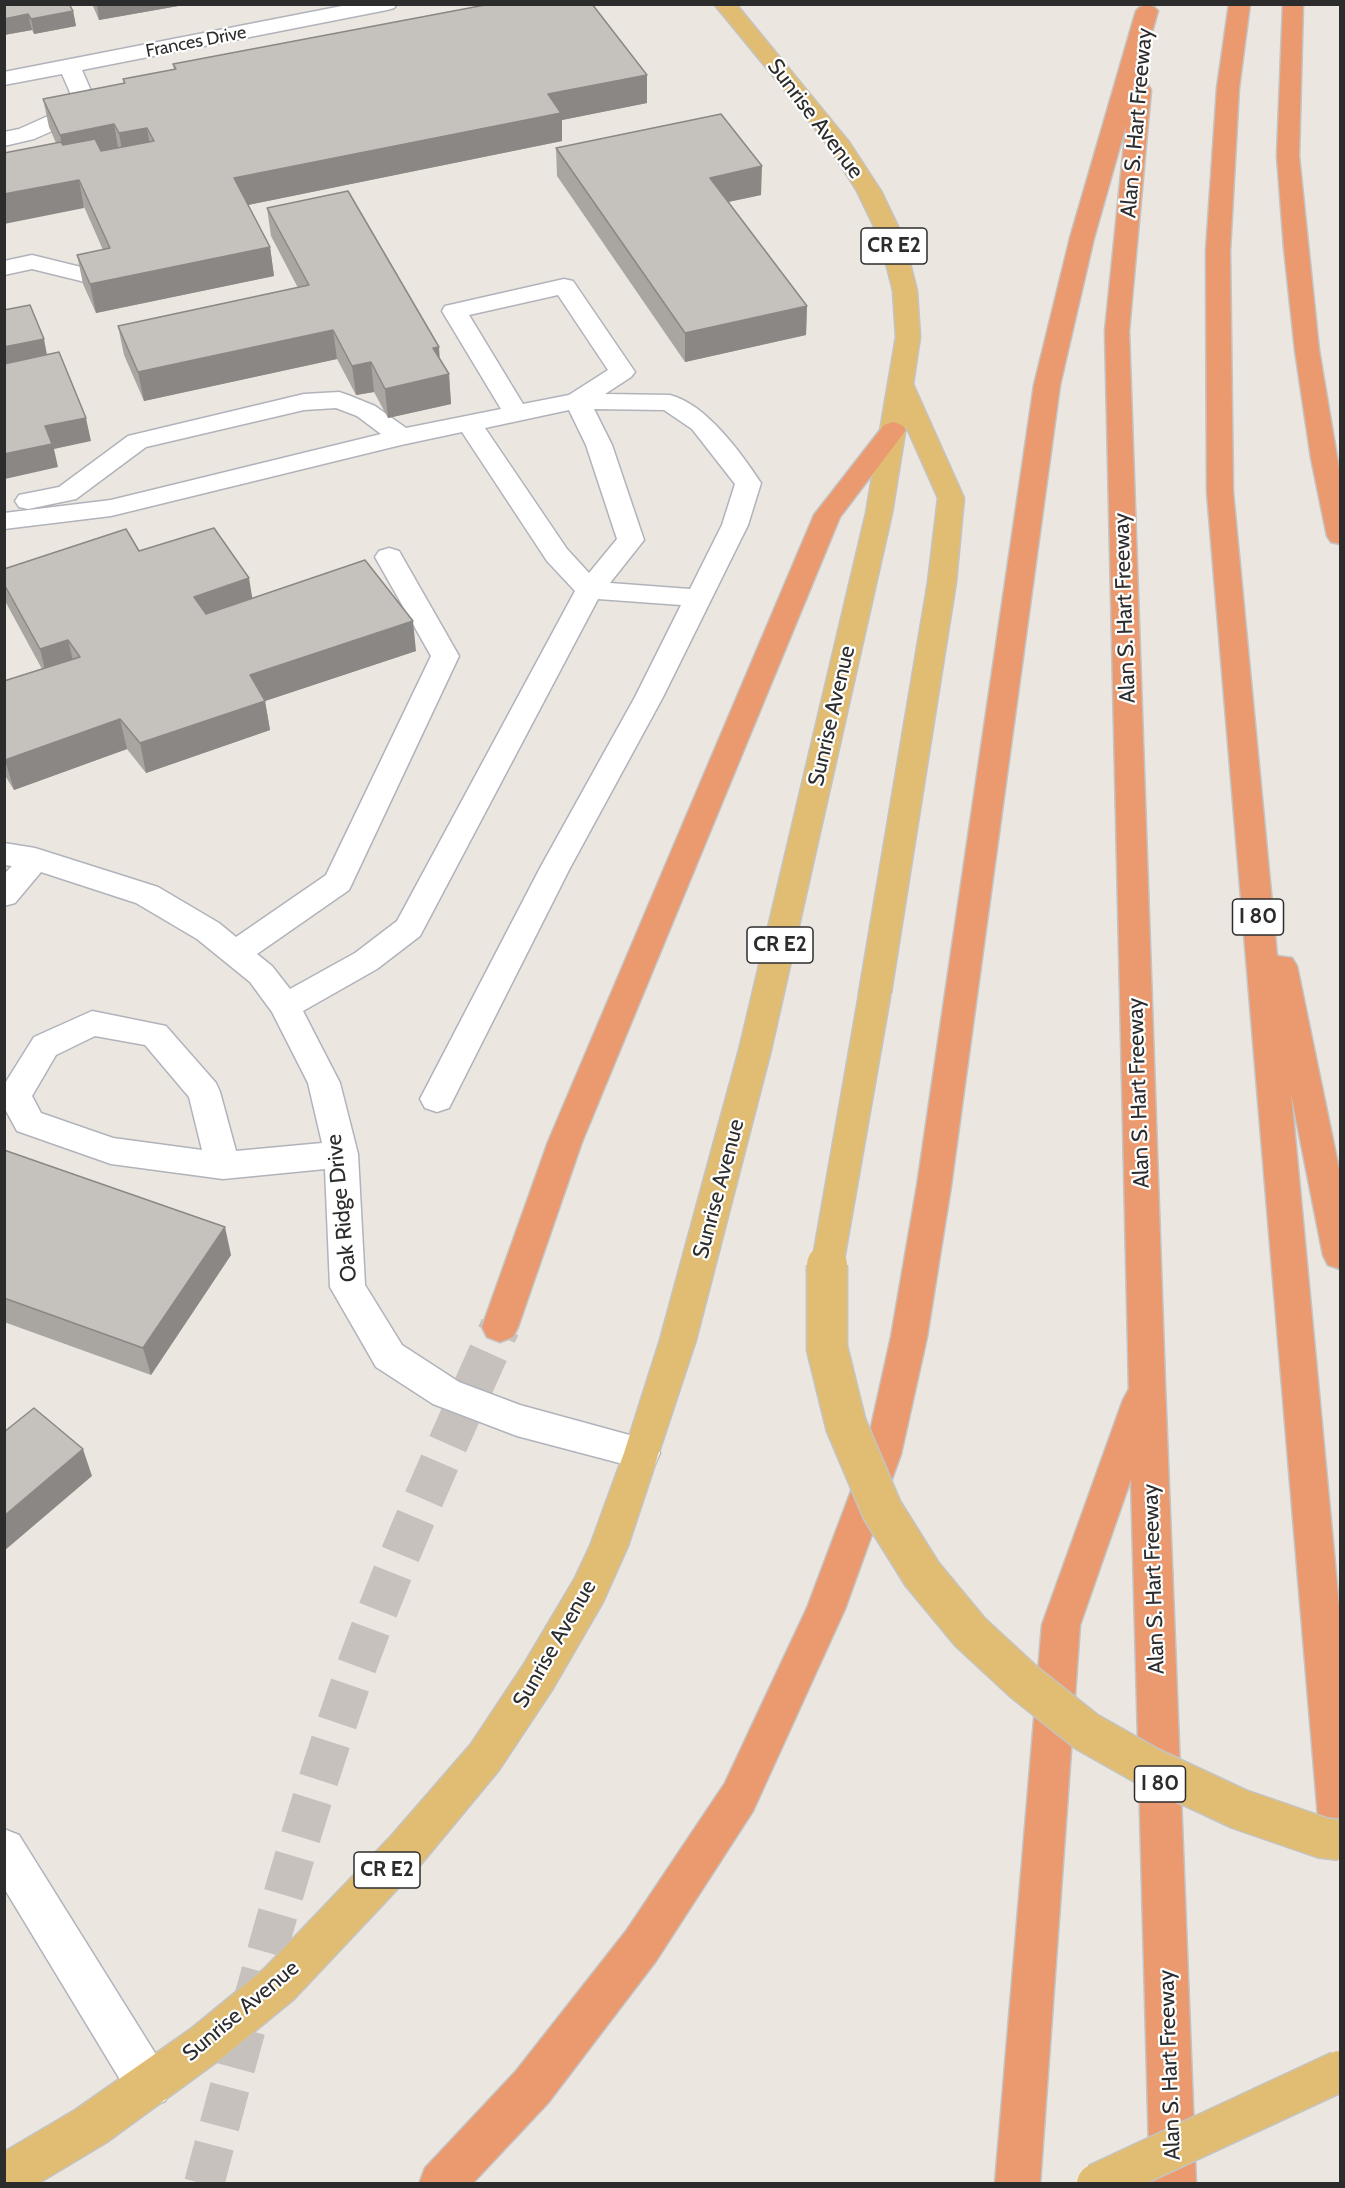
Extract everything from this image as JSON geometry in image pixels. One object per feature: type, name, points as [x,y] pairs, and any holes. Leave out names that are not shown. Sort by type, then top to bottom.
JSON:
[{"type":"highway","name":"I 80","points":[[1240,4],[1228,88],[1218,251],[1220,469],[1341,1828]]},
{"type":"highway","points":[[1293,4],[1288,156],[1296,248],[1308,361],[1324,458],[1341,536]]},
{"type":"highway","points":[[441,2184],[532,2086],[641,1946],[739,1797],[826,1609],[883,1454],[909,1337],[934,1186],[1047,385],[1082,238],[1148,8]]},
{"type":"highway","name":"Alan S. Hart Freeway","points":[[1148,8],[1117,331],[1147,1384],[1173,2184]]},
{"type":"highway","points":[[500,1327],[565,1142],[827,514],[893,430]]},
{"type":"highway","points":[[1249,812],[1341,1255]]},
{"type":"highway","points":[[1017,2184],[1061,1625],[1147,1384]]},
{"type":"main road","name":"Sunrise Avenue","points":[[4,2178],[91,2126],[207,2043],[279,1984],[408,1849],[484,1757],[538,1677],[589,1590],[609,1546],[642,1453],[678,1340],[756,1050],[876,525],[908,337],[905,291],[892,239],[869,190],[841,147],[809,105],[724,4]]},
{"type":"main road","points":[[901,386],[951,498],[942,582],[875,993],[826,1265],[827,1348],[846,1425],[882,1510],[922,1574],[970,1632],[1024,1682],[1087,1732],[1149,1767],[1239,1809],[1323,1838],[1341,1840]]},
{"type":"main road","points":[[1097,2184],[1341,2071]]},
{"type":"street","name":"Frances Drive","points":[[4,79],[387,4]]},
{"type":"street","points":[[4,139],[26,134],[87,107],[69,66]]},
{"type":"street","points":[[4,268],[32,262],[85,275]]},
{"type":"street","points":[[516,413],[454,311],[564,286],[622,372],[577,401]]},
{"type":"street","points":[[4,504],[67,493],[137,441],[304,402],[339,400],[366,411],[401,437]]},
{"type":"street","points":[[285,1006],[384,950],[409,928],[589,590],[631,540],[599,445],[577,401]]},
{"type":"street","points":[[4,521],[111,508],[401,437],[470,425],[577,401],[670,403],[701,424],[748,483],[735,525],[699,598],[649,697],[555,868],[437,1099]]},
{"type":"street","points":[[470,425],[557,555],[589,590],[699,598]]},
{"type":"street","points":[[236,953],[338,882],[446,656],[388,557]]},
{"type":"street","points":[[4,895],[20,856]]},
{"type":"street","name":"Oak Ridge Drive","points":[[20,856],[147,895],[208,931],[236,953],[261,974],[285,1006],[324,1083],[340,1154],[348,1287],[389,1356],[446,1393],[456,1397],[534,1425],[642,1453]]},
{"type":"street","points":[[223,1166],[204,1092],[155,1035],[93,1023],[45,1046],[10,1094],[28,1122],[111,1151],[223,1166],[340,1154]]},
{"type":"street","points":[[4,1850],[149,2085]]},
{"type":"building","points":[[4,4],[69,4],[73,11],[31,19],[28,14],[4,19]]},
{"type":"building","points":[[484,4],[592,4],[647,75],[548,94],[561,113],[234,178],[270,247],[90,284],[77,255],[110,248],[79,180],[4,194],[4,153],[61,142],[63,145],[95,139],[101,151],[154,141],[147,128],[119,133],[114,124],[60,135],[43,99],[125,83],[123,79],[176,69],[173,64]]},
{"type":"building","points":[[721,114],[762,166],[710,178],[807,306],[685,333],[556,148]]},
{"type":"building","points":[[348,191],[439,347],[433,348],[449,374],[385,389],[371,362],[352,366],[333,330],[138,372],[118,326],[309,285],[267,208]]},
{"type":"building","points":[[30,305],[44,339],[4,347],[4,310]]},
{"type":"building","points":[[59,352],[86,418],[45,426],[52,444],[4,454],[4,364]]},
{"type":"building","points":[[214,528],[249,578],[194,597],[206,614],[365,560],[413,621],[250,675],[265,701],[140,743],[120,719],[5,760],[4,681],[80,657],[68,640],[40,649],[4,584],[4,569],[126,529],[139,551]]},
{"type":"building","points":[[4,1150],[225,1227],[143,1348],[4,1298]]},
{"type":"building","points":[[34,1408],[83,1449],[4,1516],[4,1432]]},
{"type":"tunnel","points":[[204,2184],[256,1989],[313,1796],[356,1668],[407,1539],[500,1327]]}]
